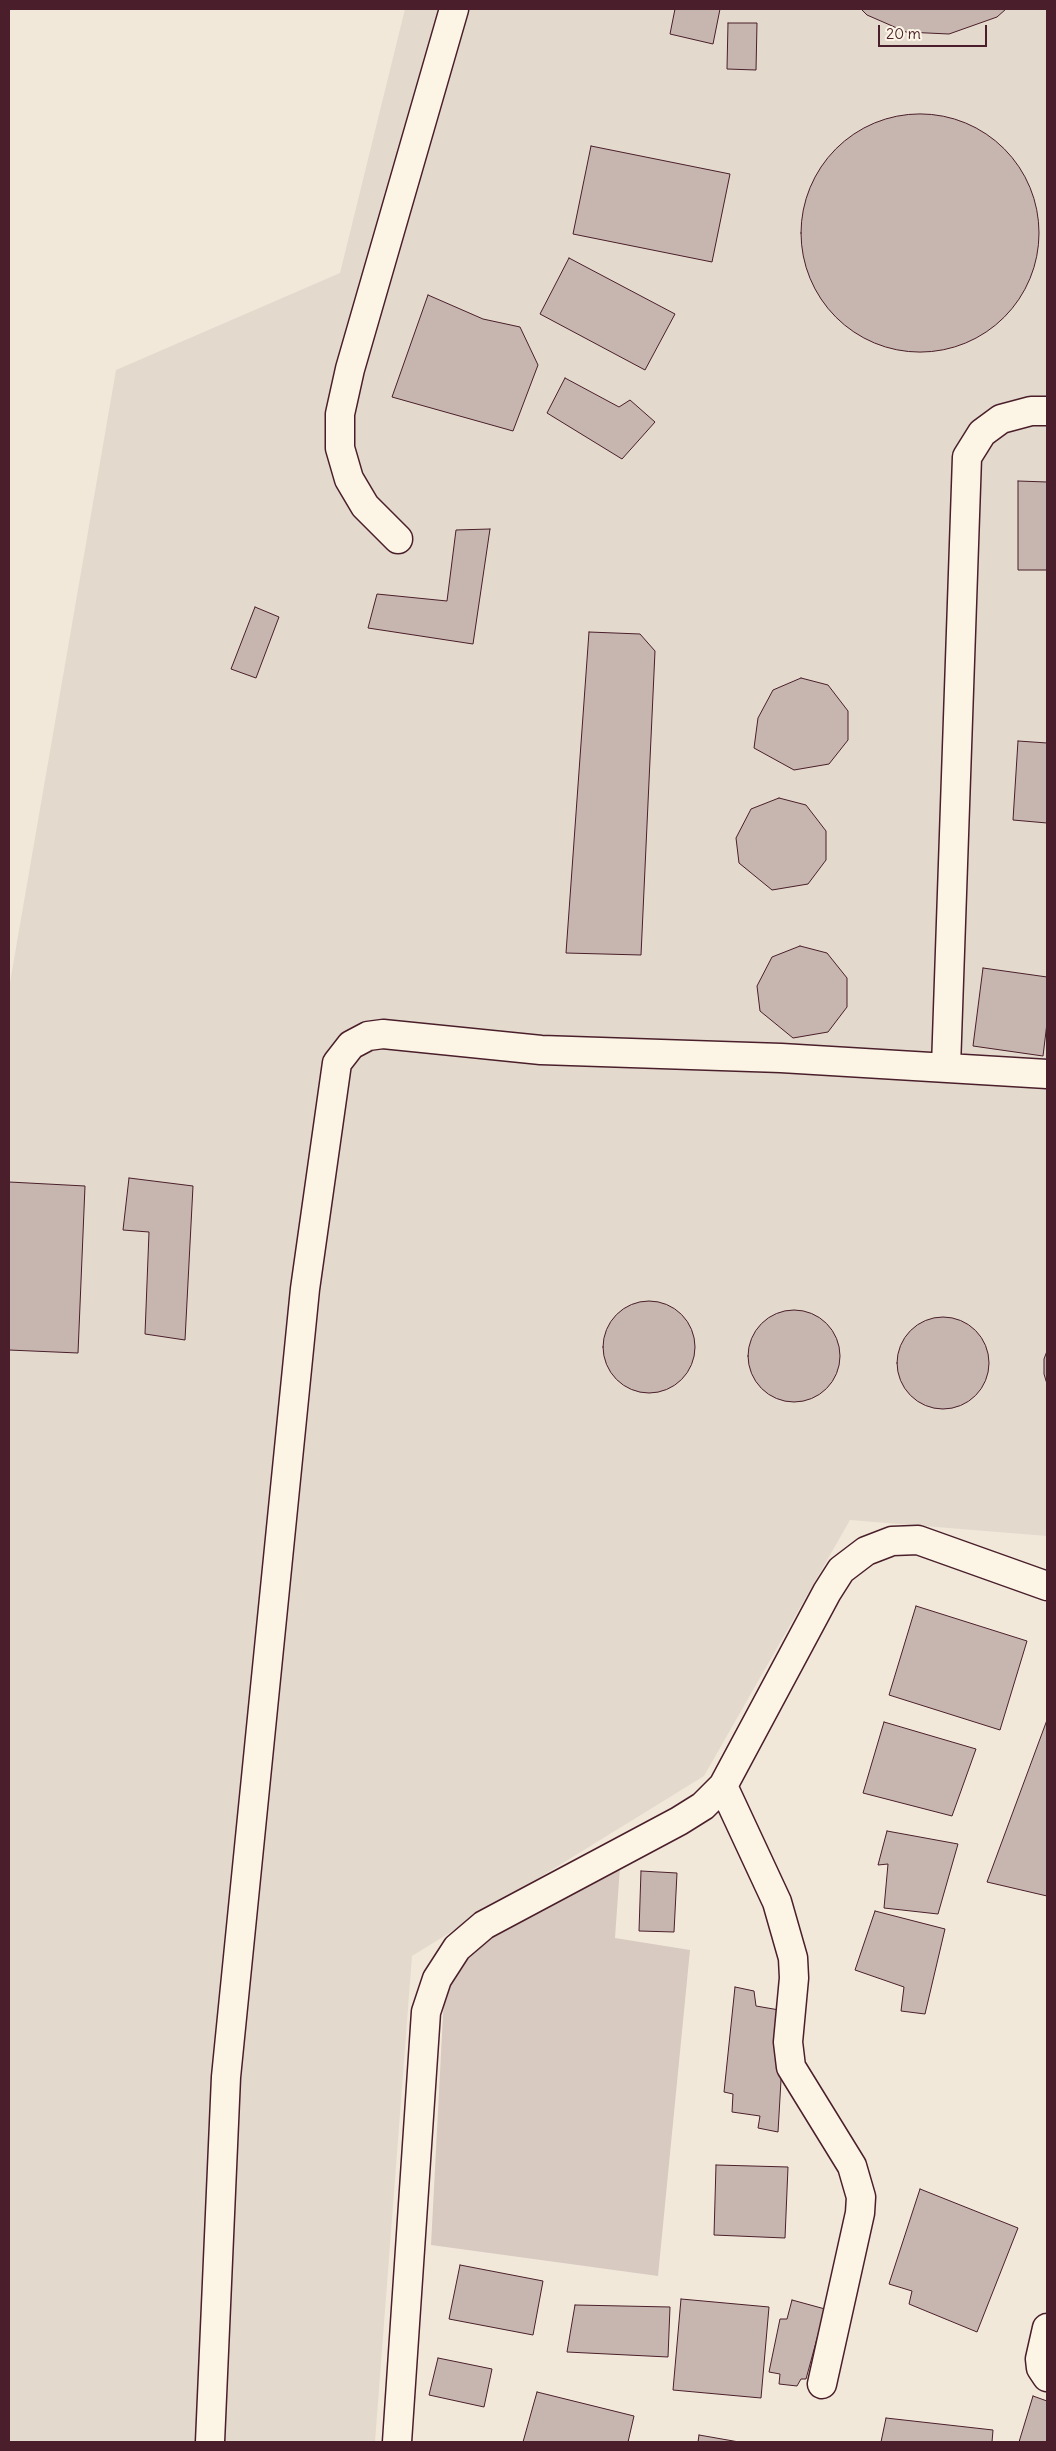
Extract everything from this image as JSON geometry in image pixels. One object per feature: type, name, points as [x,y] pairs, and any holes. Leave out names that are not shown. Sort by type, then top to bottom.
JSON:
[{"type":"street","points":[[398,539],[365,506],[349,479],[340,448],[340,414],[350,369],[454,9]]},
{"type":"street","points":[[946,1067],[968,457],[982,433],[1001,419],[1032,411],[1047,411]]},
{"type":"street","points":[[210,2442],[226,2076],[305,1290],[337,1063],[351,1045],[368,1036],[383,1034],[541,1050],[946,1067],[1047,1074]]},
{"type":"street","points":[[397,2442],[426,2012],[437,1979],[457,1948],[484,1925],[679,1822],[703,1806],[723,1786],[827,1592],[841,1570],[866,1551],[892,1541],[918,1540],[1047,1586]]},
{"type":"street","points":[[723,1786],[777,1902],[793,1958],[794,1978],[788,2042],[791,2067],[852,2166],[861,2197],[860,2213],[822,2384]]},
{"type":"street","points":[[1047,2328],[1040,2359],[1041,2368],[1047,2377]]},
{"type":"shaded area","points":[[405,9],[1047,9],[1047,1536],[850,1520],[704,1776],[412,1956],[375,2442],[9,2442],[9,988],[116,370],[340,273]]},
{"type":"shaded area","points":[[620,1867],[615,1938],[690,1950],[658,2276],[431,2245],[444,1996],[483,1936]]},
{"type":"building","points":[[675,9],[720,9],[713,44],[670,34]]},
{"type":"building","points":[[861,9],[1006,9],[997,17],[949,34],[906,32],[867,15]]},
{"type":"building","points":[[728,23],[757,23],[756,70],[727,69]]},
{"type":"building","points":[[920,114],[943,116],[966,123],[996,141],[1012,157],[1025,177],[1034,198],[1039,233],[1037,256],[1030,279],[1012,309],[996,325],[976,338],[955,347],[920,352],[897,350],[874,343],[844,325],[828,309],[815,289],[806,268],[801,233],[803,210],[810,187],[828,157],[844,141],[864,128],[885,119]]},
{"type":"building","points":[[591,146],[730,174],[712,262],[573,234]]},
{"type":"building","points":[[569,258],[675,314],[645,370],[540,314]]},
{"type":"building","points":[[428,295],[483,319],[520,327],[538,365],[513,431],[392,397]]},
{"type":"building","points":[[565,378],[619,407],[630,400],[655,422],[622,459],[547,413]]},
{"type":"building","points":[[1018,481],[1047,482],[1047,570],[1018,570]]},
{"type":"building","points":[[490,529],[473,644],[368,628],[377,594],[447,601],[456,530]]},
{"type":"building","points":[[255,607],[279,617],[256,678],[231,669]]},
{"type":"building","points":[[589,632],[640,634],[655,651],[641,955],[566,953]]},
{"type":"building","points":[[801,678],[828,685],[848,711],[848,740],[829,764],[794,770],[754,748],[758,718],[773,690]]},
{"type":"building","points":[[1018,741],[1047,743],[1047,823],[1013,820]]},
{"type":"building","points":[[779,798],[806,805],[826,831],[826,860],[808,884],[772,890],[739,863],[736,838],[751,809]]},
{"type":"building","points":[[800,946],[827,953],[847,978],[847,1007],[828,1032],[793,1038],[760,1011],[757,986],[772,957]]},
{"type":"building","points":[[983,968],[1047,977],[1047,1023],[1043,1056],[973,1046]]},
{"type":"building","points":[[129,1178],[193,1186],[185,1340],[145,1334],[149,1232],[123,1230]]},
{"type":"building","points":[[9,1182],[85,1186],[78,1353],[9,1350]]},
{"type":"building","points":[[649,1301],[667,1304],[682,1314],[692,1329],[695,1347],[692,1365],[682,1380],[667,1390],[649,1393],[631,1390],[616,1380],[606,1365],[603,1347],[606,1329],[616,1314],[631,1304]]},
{"type":"building","points":[[794,1310],[812,1314],[827,1323],[836,1338],[840,1356],[836,1374],[827,1389],[812,1398],[794,1402],[776,1398],[761,1389],[752,1374],[748,1356],[752,1338],[761,1323],[776,1314]]},
{"type":"building","points":[[943,1317],[961,1321],[976,1330],[985,1345],[989,1363],[985,1381],[976,1396],[961,1405],[943,1409],[925,1405],[910,1396],[901,1381],[897,1363],[901,1345],[910,1330],[925,1321]]},
{"type":"building","points":[[1047,1351],[1047,1384],[1044,1374],[1044,1359]]},
{"type":"building","points":[[916,1606],[1027,1641],[1000,1730],[889,1695]]},
{"type":"building","points":[[1047,1720],[1047,1896],[987,1882]]},
{"type":"building","points":[[884,1722],[976,1749],[952,1816],[863,1793]]},
{"type":"building","points":[[887,1831],[958,1844],[938,1914],[884,1908],[888,1864],[878,1865]]},
{"type":"building","points":[[641,1871],[677,1873],[674,1932],[639,1931]]},
{"type":"building","points":[[875,1911],[945,1929],[925,2014],[901,2011],[904,1987],[855,1970]]},
{"type":"building","points":[[735,1987],[754,1991],[756,2006],[785,2011],[778,2132],[758,2128],[760,2116],[732,2112],[733,2094],[724,2092]]},
{"type":"building","points":[[716,2165],[788,2167],[785,2238],[714,2235]]},
{"type":"building","points":[[920,2189],[1018,2228],[977,2332],[909,2304],[912,2291],[889,2284]]},
{"type":"building","points":[[460,2265],[543,2281],[533,2335],[449,2319]]},
{"type":"building","points":[[681,2299],[769,2307],[761,2398],[673,2390]]},
{"type":"building","points":[[792,2300],[825,2309],[806,2379],[801,2379],[797,2386],[779,2384],[780,2374],[769,2372],[780,2319],[787,2319]]},
{"type":"building","points":[[575,2305],[670,2307],[668,2357],[567,2352]]},
{"type":"building","points":[[438,2358],[492,2369],[484,2407],[429,2395]]},
{"type":"building","points":[[537,2392],[634,2416],[628,2442],[523,2442]]},
{"type":"building","points":[[1033,2396],[1047,2401],[1047,2442],[1019,2442]]},
{"type":"building","points":[[886,2418],[993,2430],[992,2442],[881,2442]]},
{"type":"building","points":[[699,2435],[739,2442],[698,2442]]}]
